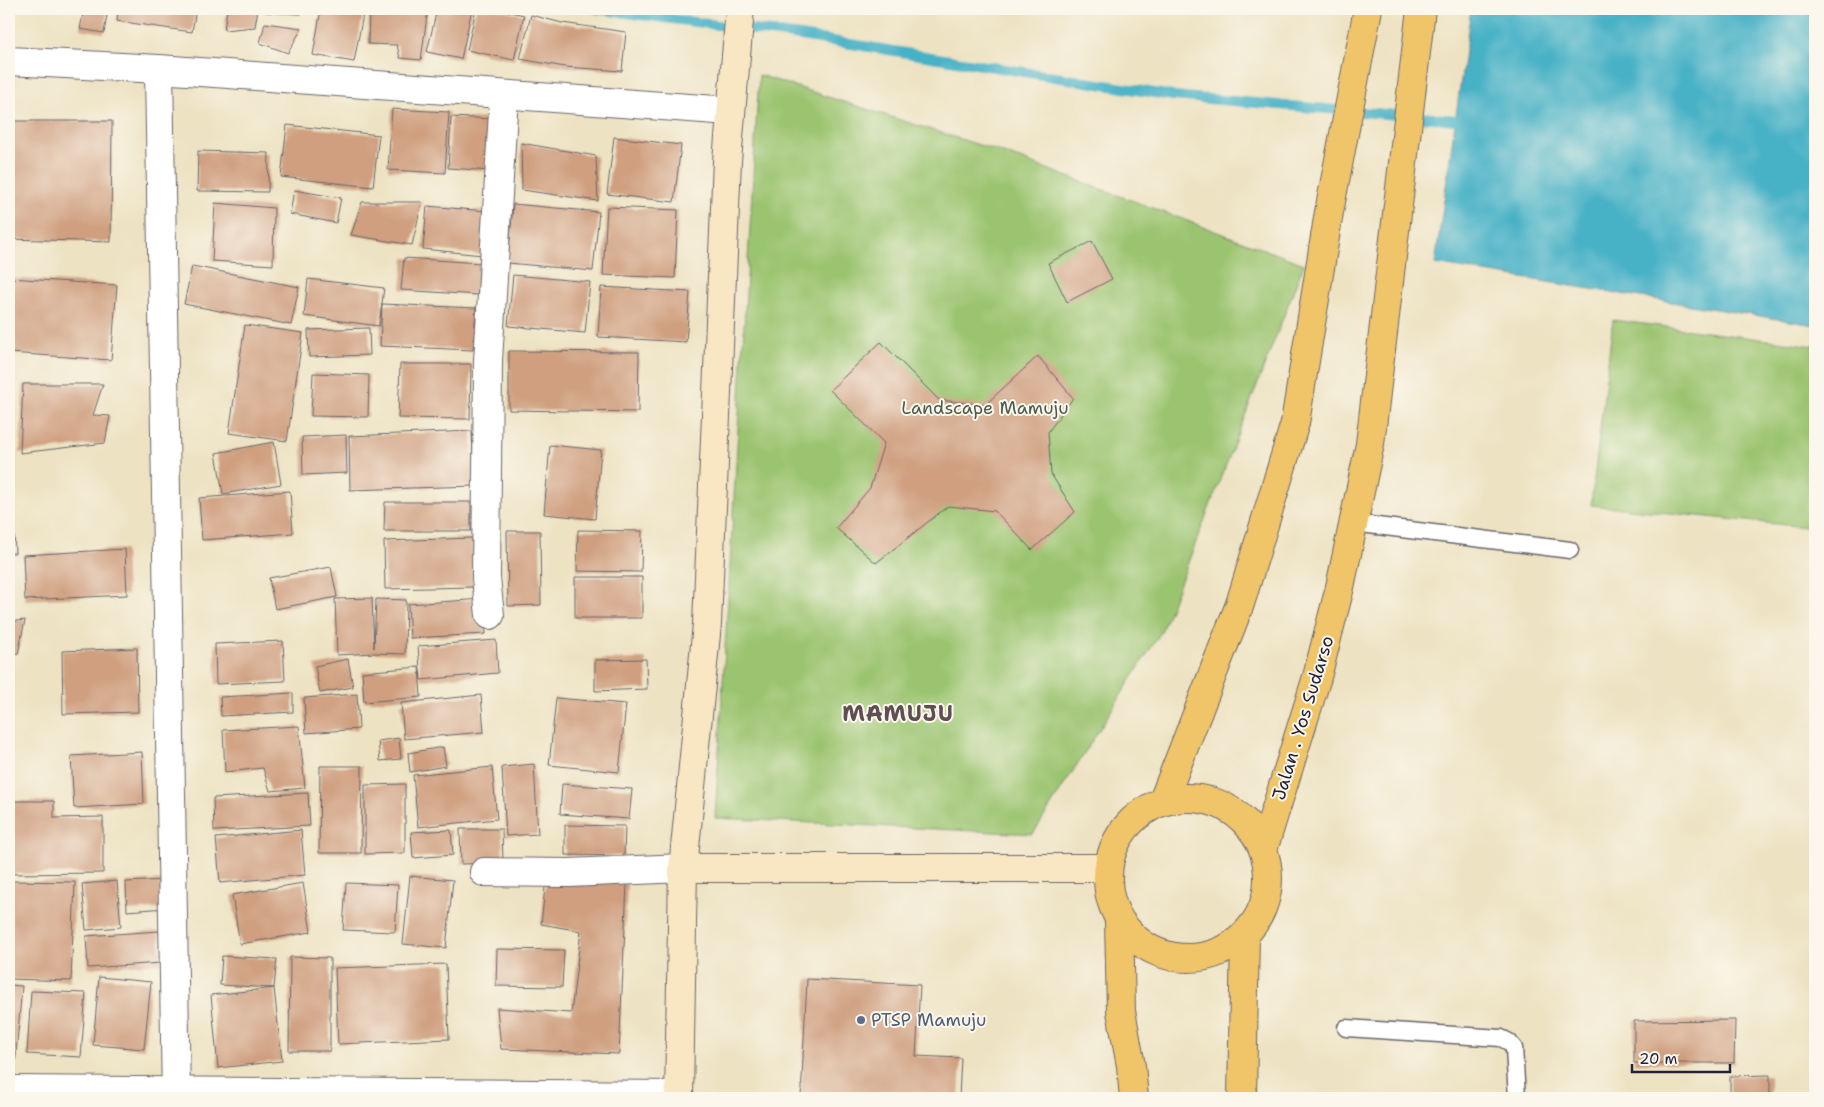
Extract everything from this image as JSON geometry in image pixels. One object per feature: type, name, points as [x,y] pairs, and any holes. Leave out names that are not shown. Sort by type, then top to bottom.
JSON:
[{"type":"highway","points":[[1163,801],[1240,604],[1295,422],[1329,212],[1368,10]]},
{"type":"highway","name":"Jalan . Yos Sudarso","points":[[1264,850],[1317,677],[1340,587],[1370,444],[1420,14]]},
{"type":"highway","points":[[1180,798],[1199,798],[1225,806],[1233,810],[1250,825],[1264,850],[1268,867],[1265,903],[1256,920],[1245,934],[1231,946],[1215,954],[1197,958],[1179,958],[1161,954],[1145,946],[1130,935],[1119,920],[1112,904],[1108,887],[1108,868],[1112,851],[1120,834],[1132,820],[1146,809],[1163,801],[1180,798]]},
{"type":"highway","points":[[1119,920],[1121,1011],[1131,1066],[1134,1098]]},
{"type":"highway","points":[[1242,1098],[1245,934]]},
{"type":"main road","points":[[679,1096],[683,868],[707,624],[730,111],[740,9]]},
{"type":"main road","points":[[683,868],[1108,868]]},
{"type":"street","points":[[9,61],[159,69],[730,111]]},
{"type":"street","points":[[159,69],[176,1095]]},
{"type":"street","points":[[490,615],[486,578],[488,361],[504,95]]},
{"type":"street","points":[[484,872],[569,873],[683,868]]},
{"type":"street","points":[[9,1090],[176,1095],[679,1096]]},
{"type":"lane","points":[[1353,523],[1570,550]]},
{"type":"lane","points":[[1346,1028],[1501,1038],[1509,1042],[1514,1048],[1517,1098]]},
{"type":"green space","name":"Landscape Mamuju","points":[[759,75],[998,151],[1304,264],[1161,632],[1033,834],[715,818]]},
{"type":"green space","points":[[1613,320],[1815,346],[1815,528],[1591,505]]},
{"type":"water","points":[[1471,9],[1815,9],[1815,325],[1435,264]]},
{"type":"building","points":[[84,9],[108,9],[104,33],[80,29]]},
{"type":"building","points":[[118,9],[196,9],[192,32],[117,21]]},
{"type":"building","points":[[227,9],[258,9],[255,27],[224,30]]},
{"type":"building","points":[[267,9],[302,9],[301,14],[265,12]]},
{"type":"building","points":[[321,9],[364,9],[354,62],[313,55]]},
{"type":"building","points":[[369,9],[428,9],[421,60],[400,58],[397,45],[368,44]]},
{"type":"building","points":[[437,9],[472,9],[461,59],[427,52]]},
{"type":"building","points":[[476,9],[497,9],[524,15],[514,60],[467,50]]},
{"type":"building","points":[[531,15],[562,23],[626,32],[622,71],[565,67],[520,59]]},
{"type":"building","points":[[265,23],[302,28],[288,53],[260,43]]},
{"type":"building","points":[[392,109],[449,112],[445,173],[388,170]]},
{"type":"building","points":[[451,117],[493,119],[491,171],[448,168]]},
{"type":"building","points":[[9,121],[112,121],[111,242],[9,239]]},
{"type":"building","points":[[287,125],[379,135],[373,187],[281,177]]},
{"type":"building","points":[[614,137],[681,145],[674,202],[607,194]]},
{"type":"building","points":[[521,143],[596,156],[598,201],[522,190]]},
{"type":"building","points":[[198,151],[269,153],[268,192],[197,191]]},
{"type":"building","points":[[294,190],[341,198],[336,223],[290,214]]},
{"type":"building","points":[[362,202],[422,202],[412,245],[351,235]]},
{"type":"building","points":[[215,203],[274,208],[273,265],[212,261]]},
{"type":"building","points":[[513,204],[599,212],[593,271],[508,263]]},
{"type":"building","points":[[427,206],[486,211],[482,255],[423,249]]},
{"type":"building","points":[[607,207],[678,210],[675,278],[603,275]]},
{"type":"building","points":[[1092,241],[1112,279],[1067,302],[1048,263]]},
{"type":"building","points":[[404,258],[480,263],[478,295],[401,290]]},
{"type":"building","points":[[192,266],[299,287],[291,325],[184,304]]},
{"type":"building","points":[[513,275],[590,282],[585,333],[508,326]]},
{"type":"building","points":[[9,278],[117,285],[111,360],[9,353]]},
{"type":"building","points":[[308,279],[384,288],[379,326],[304,316]]},
{"type":"building","points":[[601,287],[690,292],[686,342],[598,337]]},
{"type":"building","points":[[382,304],[476,308],[473,350],[380,346]]},
{"type":"building","points":[[245,325],[303,333],[287,441],[229,433]]},
{"type":"building","points":[[369,328],[370,355],[309,357],[308,330]]},
{"type":"building","points":[[881,342],[939,400],[985,405],[1038,356],[1073,398],[1048,432],[1051,474],[1075,512],[1032,550],[995,511],[948,506],[876,563],[836,528],[870,488],[884,443],[830,390]]},
{"type":"building","points":[[509,351],[639,352],[638,412],[509,410]]},
{"type":"building","points":[[400,364],[471,364],[470,419],[398,418]]},
{"type":"building","points":[[313,373],[369,375],[368,417],[311,416]]},
{"type":"building","points":[[23,384],[103,384],[93,415],[110,416],[105,443],[20,453]]},
{"type":"building","points":[[472,431],[474,486],[350,490],[349,436]]},
{"type":"building","points":[[346,435],[347,473],[303,475],[302,437]]},
{"type":"building","points":[[274,442],[281,484],[223,494],[216,453]]},
{"type":"building","points":[[550,445],[601,450],[595,519],[544,514]]},
{"type":"building","points":[[290,491],[293,533],[202,540],[199,498]]},
{"type":"building","points":[[385,502],[471,502],[471,531],[384,531]]},
{"type":"building","points":[[9,503],[13,503],[15,553],[9,553]]},
{"type":"building","points":[[578,530],[642,531],[641,572],[577,571]]},
{"type":"building","points":[[507,531],[540,531],[541,605],[508,606]]},
{"type":"building","points":[[472,538],[473,587],[385,589],[384,541]]},
{"type":"building","points":[[125,549],[127,595],[25,600],[23,555]]},
{"type":"building","points":[[331,567],[337,597],[275,609],[269,578]]},
{"type":"building","points":[[575,577],[642,577],[642,618],[575,618]]},
{"type":"building","points":[[372,598],[374,648],[376,599],[406,600],[405,654],[337,655],[335,599]]},
{"type":"building","points":[[484,599],[486,634],[410,638],[408,604]]},
{"type":"building","points":[[25,620],[18,654],[9,653],[9,622]]},
{"type":"building","points":[[496,640],[498,673],[421,680],[418,646]]},
{"type":"building","points":[[283,641],[285,681],[216,684],[215,644]]},
{"type":"building","points":[[137,648],[138,712],[63,714],[62,651]]},
{"type":"building","points":[[348,659],[353,687],[320,693],[315,666]]},
{"type":"building","points":[[646,659],[647,689],[595,691],[595,660]]},
{"type":"building","points":[[419,667],[421,697],[364,702],[362,672]]},
{"type":"building","points":[[293,693],[293,712],[221,716],[220,697]]},
{"type":"building","points":[[357,694],[359,729],[306,733],[304,698]]},
{"type":"building","points":[[481,695],[484,732],[404,739],[401,703]]},
{"type":"building","points":[[556,698],[626,704],[619,772],[549,765]]},
{"type":"building","points":[[299,726],[305,788],[270,791],[263,768],[225,772],[223,730]]},
{"type":"building","points":[[399,738],[401,759],[380,761],[378,741]]},
{"type":"building","points":[[443,747],[446,766],[410,772],[408,753]]},
{"type":"building","points":[[142,752],[144,804],[74,808],[71,756]]},
{"type":"building","points":[[534,764],[538,834],[506,836],[502,767]]},
{"type":"building","points":[[320,766],[362,766],[361,853],[319,853]]},
{"type":"building","points":[[492,767],[497,819],[418,827],[413,775]]},
{"type":"building","points":[[405,784],[405,853],[365,854],[365,785]]},
{"type":"building","points":[[562,784],[632,789],[629,819],[560,814]]},
{"type":"building","points":[[308,793],[310,826],[214,831],[213,798]]},
{"type":"building","points":[[9,801],[54,801],[54,818],[103,817],[103,873],[9,874]]},
{"type":"building","points":[[565,825],[625,826],[624,856],[565,855]]},
{"type":"building","points":[[460,829],[502,829],[503,863],[461,864]]},
{"type":"building","points":[[301,830],[305,875],[220,883],[216,838]]},
{"type":"building","points":[[451,830],[453,855],[413,858],[411,832]]},
{"type":"building","points":[[410,876],[453,880],[446,948],[403,944]]},
{"type":"building","points":[[546,878],[627,884],[619,1054],[501,1049],[497,1008],[571,1013],[581,931],[541,924]]},
{"type":"building","points":[[165,880],[166,908],[127,911],[126,882]]},
{"type":"building","points":[[12,881],[75,882],[71,981],[9,979]]},
{"type":"building","points":[[117,881],[121,927],[86,930],[82,884]]},
{"type":"building","points":[[303,883],[311,932],[240,944],[232,895]]},
{"type":"building","points":[[346,883],[398,885],[395,932],[343,930]]},
{"type":"building","points":[[159,931],[161,963],[88,968],[86,936]]},
{"type":"building","points":[[497,949],[564,950],[562,987],[496,986]]},
{"type":"building","points":[[222,956],[277,959],[274,988],[220,985]]},
{"type":"building","points":[[290,957],[330,958],[330,1051],[289,1051]]},
{"type":"building","points":[[446,964],[449,1039],[338,1044],[335,968]]},
{"type":"building","points":[[99,977],[151,982],[144,1049],[93,1045]]},
{"type":"building","name":"PTSP Mamuju","points":[[807,979],[920,985],[916,1056],[961,1058],[959,1098],[801,1098]]},
{"type":"building","points":[[9,985],[22,986],[15,1066],[9,1066]]},
{"type":"building","points":[[274,988],[282,1061],[218,1068],[211,995]]},
{"type":"building","points":[[31,991],[86,993],[81,1057],[27,1054]]},
{"type":"building","points":[[1735,1020],[1734,1063],[1634,1063],[1634,1021]]},
{"type":"building","points":[[1770,1075],[1770,1098],[1730,1098],[1730,1076]]},
{"type":"waterway","points":[[596,9],[801,36],[1173,96],[1456,120]]},
{"type":"place","name":"PTSP Mamuju","points":[[861,1020]]},
{"type":"district","name":"MAMUJU","points":[[898,713]]}]
